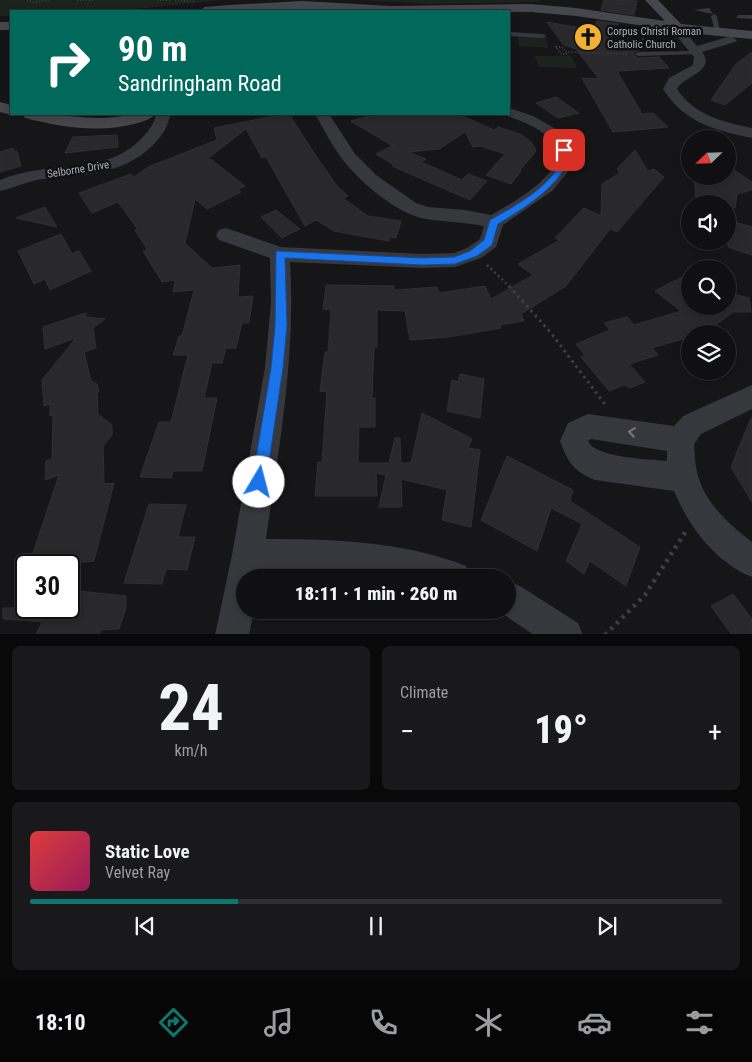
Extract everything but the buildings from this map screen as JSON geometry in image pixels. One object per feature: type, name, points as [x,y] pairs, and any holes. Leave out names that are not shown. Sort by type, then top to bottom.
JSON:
[{"type":"main road","points":[[604,15],[645,13],[654,3],[680,31]]},
{"type":"main road","points":[[218,10],[286,5],[394,10],[528,8],[604,15],[680,31]]},
{"type":"main road","points":[[510,14],[568,18],[752,40]]},
{"type":"main road","points":[[725,36],[752,34]]},
{"type":"main road","points":[[36,115],[83,124],[106,124],[132,120],[144,115]]},
{"type":"street","points":[[680,31],[700,57],[698,67],[674,81],[670,89],[676,100],[688,111],[720,126],[752,133]]},
{"type":"street","points":[[696,52],[725,36]]},
{"type":"street","points":[[226,235],[280,254],[422,261],[455,260],[474,253],[488,242],[494,222],[529,201],[558,174],[566,160],[564,150],[551,132],[539,124],[510,112]]},
{"type":"street","name":"Selborne Drive","points":[[0,186],[14,179],[106,166],[126,160],[144,147],[162,122],[163,115]]},
{"type":"street","points":[[323,115],[349,157],[370,179],[410,207],[426,213],[465,216],[494,222]]},
{"type":"street","points":[[232,634],[248,554],[277,368],[282,303],[280,254]]},
{"type":"street","points":[[752,396],[692,425],[680,440],[684,478],[698,508],[716,531],[737,552],[752,562]]},
{"type":"street","points":[[680,440],[588,426],[578,432],[574,441],[579,454],[594,466],[684,478]]},
{"type":"street","points":[[248,554],[335,555],[420,569]]},
{"type":"street","points":[[516,603],[566,634]]},
{"type":"lane","points":[[697,10],[709,10],[725,36]]},
{"type":"lane","points":[[738,17],[752,17]]},
{"type":"lane","points":[[510,34],[543,36]]},
{"type":"lane","points":[[638,54],[696,52]]},
{"type":"path","points":[[27,0],[33,2],[51,0]]},
{"type":"path","points":[[77,0],[95,0]]},
{"type":"path","points":[[157,0],[170,0]]},
{"type":"path","points":[[584,53],[561,54],[557,48],[562,47],[566,52],[638,54]]},
{"type":"path","points":[[490,267],[515,290],[543,323],[596,392]]},
{"type":"path","points":[[605,634],[645,595],[683,534]]},
{"type":"shaded area","points":[[0,0],[223,0],[126,10],[10,10],[10,16],[0,16]]},
{"type":"shaded area","points":[[353,0],[540,0],[539,2],[432,4]]},
{"type":"shaded area","points":[[518,35],[546,36],[548,48],[519,46]]},
{"type":"shaded area","points":[[535,56],[571,56],[577,68],[539,67]]},
{"type":"place","name":"Corpus Christi Roman Catholic Church","points":[[588,37]]},
{"type":"route","points":[[259,482],[277,368],[281,326],[280,254],[422,261],[455,260],[474,253],[488,242],[494,222],[529,201],[558,174],[566,160],[564,150]]}]
